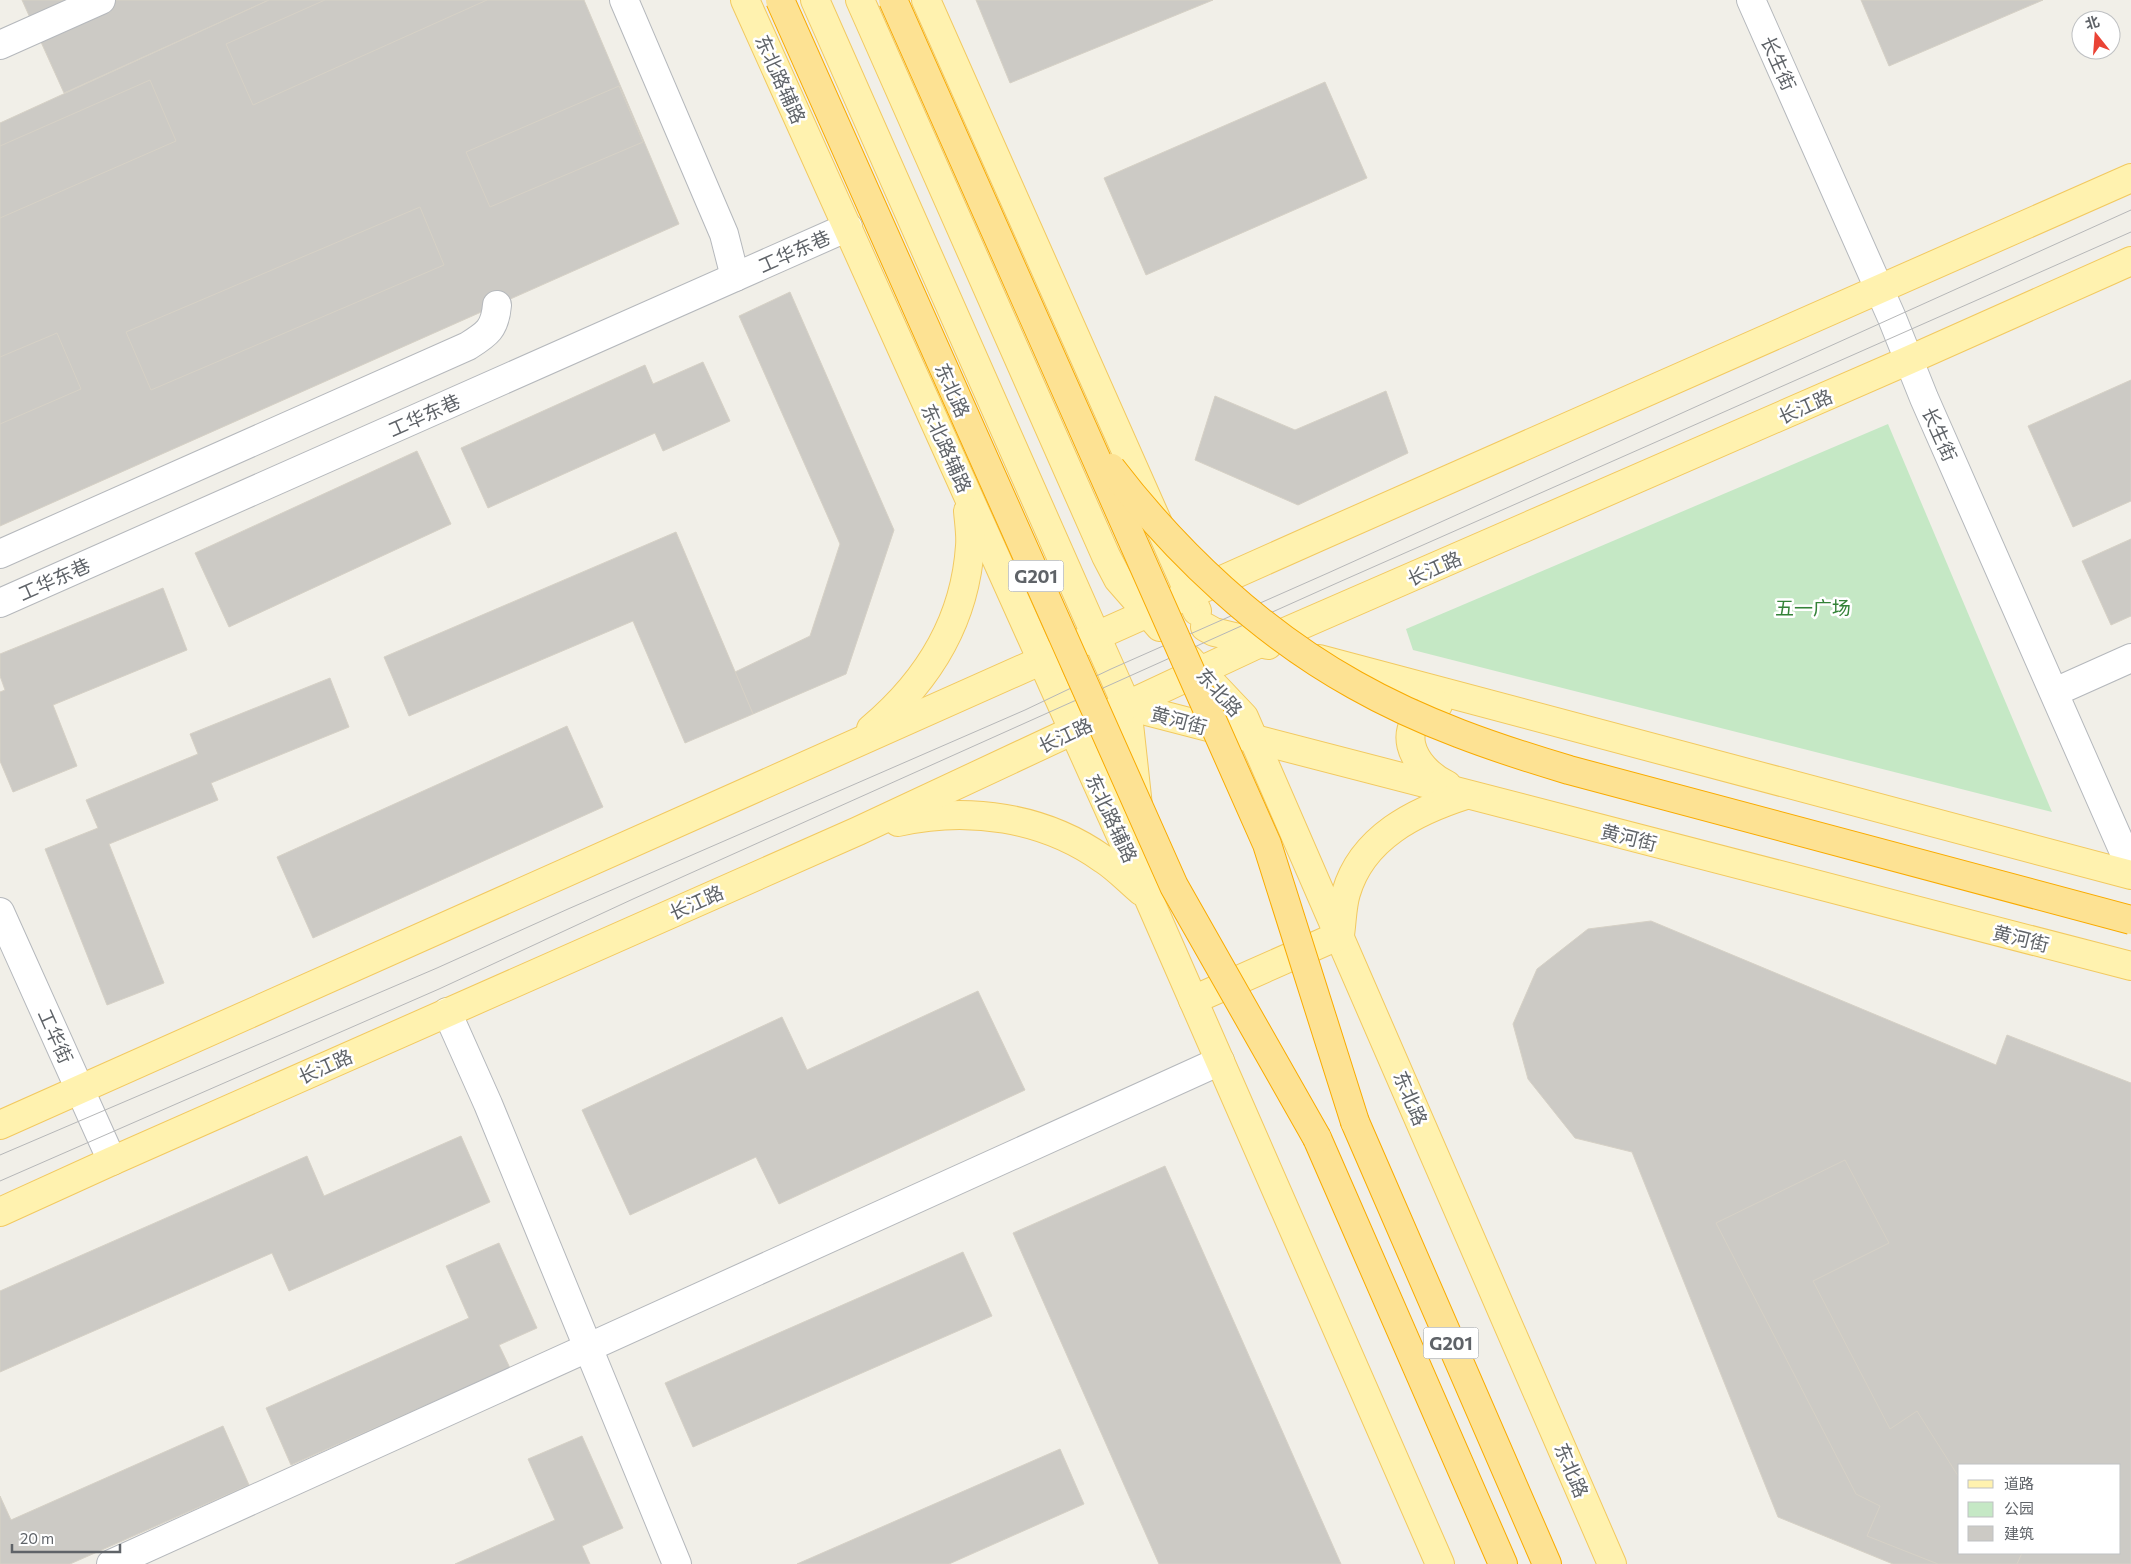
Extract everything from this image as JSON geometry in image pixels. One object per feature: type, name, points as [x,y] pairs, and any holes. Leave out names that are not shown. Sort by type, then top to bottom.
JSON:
[{"type":"highway","name":"东北路","points":[[780,0],[1174,886],[1317,1138],[1503,1564]]},
{"type":"highway","name":"东北路","points":[[893,0],[1268,844],[1355,1122],[1547,1564]]},
{"type":"highway","points":[[1084,431],[1131,494],[1174,542],[1228,593],[1288,642],[1354,685],[1429,722],[1498,749],[1568,770],[2131,920]]},
{"type":"main road","name":"东北路辅路","points":[[745,0],[1148,897]]},
{"type":"main road","name":"东北路","points":[[815,0],[1127,706],[1148,897],[1440,1564]]},
{"type":"main road","name":"东北路","points":[[860,0],[1118,580],[1148,614],[1211,667],[1249,728],[1612,1564]]},
{"type":"main road","points":[[926,0],[1204,627],[1211,667]]},
{"type":"main road","points":[[811,145],[906,205]]},
{"type":"main road","points":[[0,1125],[1148,614],[1186,587],[1879,289],[2131,178]]},
{"type":"main road","name":"长江路","points":[[0,1212],[112,1160],[858,831],[1260,643],[1909,360],[2131,260]]},
{"type":"main road","points":[[850,747],[897,706],[922,678],[945,641],[962,597],[970,545],[966,492]]},
{"type":"main road","points":[[1098,536],[1186,587]]},
{"type":"main road","points":[[1204,627],[1214,632],[2131,875]]},
{"type":"main road","points":[[1466,795],[1442,783],[1418,763],[1411,751],[1410,733],[1417,719],[1427,709],[1441,703],[1488,704]]},
{"type":"main road","name":"黄河街","points":[[1127,706],[1249,728],[1466,795],[2131,966]]},
{"type":"main road","points":[[1193,1000],[1340,935],[1346,892],[1364,855],[1397,825],[1434,805],[1466,795]]},
{"type":"main road","points":[[858,831],[913,818],[964,813],[1007,818],[1058,834],[1103,859],[1148,897]]},
{"type":"street","points":[[0,45],[101,0]]},
{"type":"street","points":[[624,0],[724,234],[735,277]]},
{"type":"street","name":"长生街","points":[[1751,0],[2131,868]]},
{"type":"street","name":"工华东巷","points":[[0,603],[848,227]]},
{"type":"street","points":[[0,554],[468,346],[486,335],[495,321],[497,305]]},
{"type":"street","points":[[2055,692],[2131,658]]},
{"type":"street","name":"工华街","points":[[0,912],[112,1160]]},
{"type":"street","points":[[447,1012],[488,1104],[677,1564]]},
{"type":"street","points":[[111,1564],[1220,1061]]},
{"type":"green space","name":"五一广场","points":[[1888,424],[2052,812],[1413,650],[1406,629]]},
{"type":"building","points":[[22,0],[269,0],[64,93]]},
{"type":"building","points":[[269,0],[584,0],[679,224],[0,526],[0,123]]},
{"type":"building","points":[[325,0],[487,0],[253,105],[226,44]]},
{"type":"building","points":[[976,0],[1213,0],[1010,83]]},
{"type":"building","points":[[1861,0],[2043,0],[1889,66]]},
{"type":"building","points":[[150,80],[176,141],[0,218],[0,146]]},
{"type":"building","points":[[1325,82],[1367,178],[1146,275],[1104,178]]},
{"type":"building","points":[[619,86],[643,142],[490,207],[466,152]]},
{"type":"building","points":[[420,207],[444,265],[151,390],[126,332]]},
{"type":"building","points":[[790,292],[894,530],[846,674],[753,714],[735,672],[810,636],[840,544],[739,316]]},
{"type":"building","points":[[57,333],[81,389],[0,424],[0,357]]},
{"type":"building","points":[[703,362],[730,421],[663,451],[655,433],[488,508],[461,448],[645,365],[653,384]]},
{"type":"building","points":[[2131,380],[2131,501],[2073,527],[2028,426]]},
{"type":"building","points":[[1386,391],[1408,453],[1298,505],[1195,460],[1215,396],[1295,430]]},
{"type":"building","points":[[417,451],[451,524],[229,627],[195,553]]},
{"type":"building","points":[[676,532],[753,714],[685,743],[633,621],[409,716],[384,657]]},
{"type":"building","points":[[2131,539],[2131,616],[2111,625],[2082,561]]},
{"type":"building","points":[[163,588],[187,650],[53,705],[77,766],[13,792],[0,761],[0,692],[5,690],[0,676],[0,654]]},
{"type":"building","points":[[330,678],[349,727],[211,783],[218,800],[109,844],[164,983],[107,1005],[45,849],[98,828],[86,800],[198,754],[190,734]]},
{"type":"building","points":[[567,726],[603,807],[313,938],[277,857]]},
{"type":"building","points":[[1651,921],[1996,1065],[2007,1035],[2131,1083],[2131,1564],[1893,1564],[1778,1517],[1632,1152],[1575,1138],[1528,1079],[1513,1024],[1537,969],[1588,929]]},
{"type":"building","points":[[978,991],[1025,1090],[779,1204],[756,1157],[630,1215],[582,1110],[782,1017],[807,1070]]},
{"type":"building","points":[[461,1136],[490,1202],[289,1291],[272,1253],[0,1372],[0,1291],[307,1156],[324,1196]]},
{"type":"building","points":[[1845,1160],[1889,1243],[1813,1281],[1890,1429],[1917,1411],[1958,1476],[1958,1554],[2022,1554],[2017,1564],[1938,1564],[1867,1536],[1880,1506],[1856,1494],[1716,1223]]},
{"type":"building","points":[[1165,1166],[1341,1564],[1159,1564],[1013,1233]]},
{"type":"building","points":[[499,1243],[537,1328],[499,1345],[510,1368],[291,1465],[266,1408],[469,1318],[446,1266]]},
{"type":"building","points":[[963,1252],[992,1316],[693,1447],[665,1383]]},
{"type":"building","points":[[223,1426],[249,1485],[70,1564],[0,1564],[0,1496],[11,1520]]},
{"type":"building","points":[[582,1436],[623,1528],[582,1546],[590,1564],[455,1564],[555,1520],[528,1459]]},
{"type":"building","points":[[1060,1449],[1084,1504],[949,1564],[797,1564]]},
{"type":"tram line","points":[[0,1155],[437,968],[1025,710],[1111,669],[1328,573],[2131,210]]},
{"type":"tram line","points":[[0,1181],[439,989],[633,899],[1337,583],[2131,232]]}]
